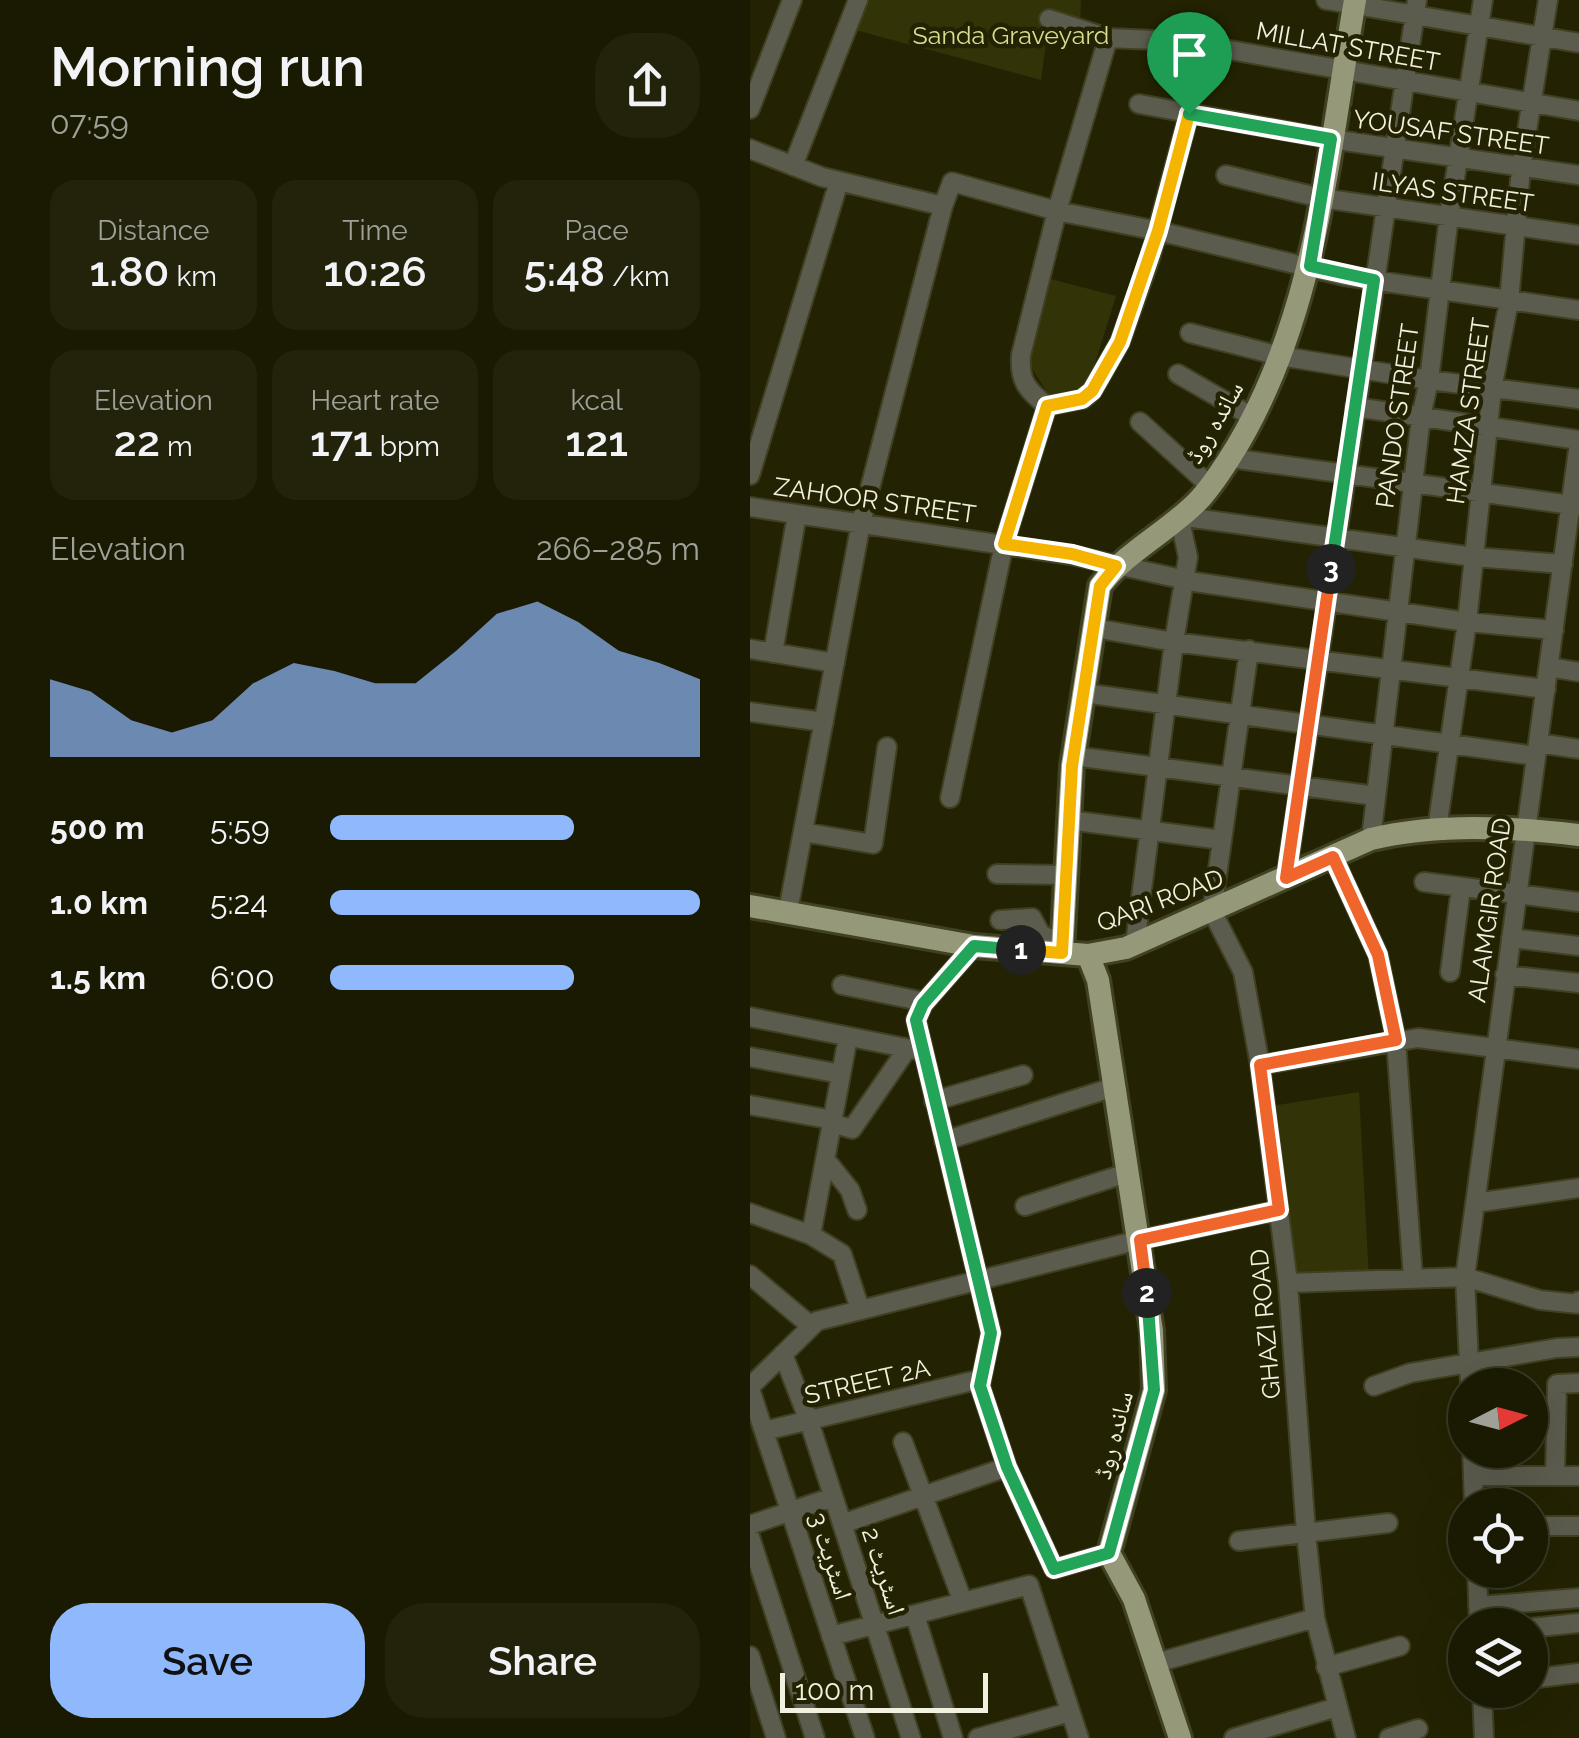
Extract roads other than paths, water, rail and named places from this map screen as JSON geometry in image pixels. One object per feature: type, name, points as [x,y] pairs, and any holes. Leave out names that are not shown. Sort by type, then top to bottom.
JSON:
[{"type":"main road","name":"ساندہ روڈ","points":[[1062,947],[1074,756],[1100,586],[1116,566],[1198,501],[1230,458],[1280,356],[1310,266],[1355,2]]},
{"type":"main road","name":"QARI ROAD","points":[[750,906],[974,946],[1062,947],[1088,955],[1135,944],[1371,840],[1401,832],[1526,829],[1579,835]]},
{"type":"main road","name":"ساندہ روڈ","points":[[1088,955],[1098,980],[1152,1331],[1154,1390],[1109,1553]]},
{"type":"main road","points":[[1109,1553],[1134,1599],[1180,1738]]},
{"type":"street","points":[[750,109],[792,0]]},
{"type":"street","points":[[793,166],[858,0]]},
{"type":"street","points":[[1326,0],[1416,7],[1479,25],[1579,43]]},
{"type":"street","name":"PANDO STREET","points":[[1371,840],[1421,417],[1483,0]]},
{"type":"street","name":"HAMZA STREET","points":[[1437,829],[1467,622],[1492,389],[1509,301],[1520,168],[1548,0]]},
{"type":"street","points":[[1286,878],[1416,7]]},
{"type":"street","name":"MILLAT STREET","points":[[1049,19],[1108,38],[1178,40],[1579,111]]},
{"type":"street","points":[[1047,406],[1026,388],[1020,374],[1021,355],[1057,211],[1108,38]]},
{"type":"street","name":"YOUSAF STREET","points":[[1139,104],[1331,139],[1579,175]]},
{"type":"street","points":[[1047,406],[1082,399],[1092,391],[1120,342],[1158,231],[1189,114]]},
{"type":"street","points":[[750,149],[838,181],[944,206]]},
{"type":"street","name":"ILYAS STREET","points":[[1226,175],[1321,198],[1579,234]]},
{"type":"street","points":[[750,475],[838,181]]},
{"type":"street","points":[[788,911],[861,524],[952,182],[1057,211],[1374,280],[1579,310]]},
{"type":"street","points":[[1190,332],[1280,356],[1579,399]]},
{"type":"street","points":[[1178,374],[1252,416]]},
{"type":"street","points":[[950,798],[1004,544],[1047,406]]},
{"type":"street","points":[[1355,407],[1579,442]]},
{"type":"street","points":[[1140,422],[1209,485]]},
{"type":"street","name":"ALAMGIR ROAD","points":[[1469,1368],[1465,1277],[1548,667],[1567,576],[1579,442]]},
{"type":"street","points":[[1230,458],[1575,506]]},
{"type":"street","name":"ZAHOOR STREET","points":[[750,509],[1072,554],[1182,580],[1467,622],[1554,630]]},
{"type":"street","points":[[774,653],[797,514]]},
{"type":"street","points":[[1135,944],[1188,558],[1179,516],[1474,557],[1567,576]]},
{"type":"street","points":[[1094,628],[1174,642],[1546,689]]},
{"type":"street","points":[[750,649],[834,664]]},
{"type":"street","points":[[1212,911],[1249,650]]},
{"type":"street","points":[[1548,667],[1579,672]]},
{"type":"street","points":[[1084,693],[1449,746],[1579,749]]},
{"type":"street","points":[[750,712],[824,722]]},
{"type":"street","points":[[803,832],[873,844],[886,747]]},
{"type":"street","points":[[1074,756],[1376,796]]},
{"type":"street","points":[[1070,820],[1222,840]]},
{"type":"street","points":[[1333,857],[1378,955],[1396,1040],[1413,1278]]},
{"type":"street","points":[[997,874],[1066,875]]},
{"type":"street","points":[[1424,882],[1579,902]]},
{"type":"street","points":[[1450,972],[1461,888]]},
{"type":"street","name":"GHAZI ROAD","points":[[1212,911],[1243,972],[1260,1065],[1288,1282],[1315,1618],[1346,1738]]},
{"type":"street","points":[[1000,920],[1032,918],[1041,935],[1062,947]]},
{"type":"street","points":[[1511,938],[1579,946]]},
{"type":"street","points":[[974,946],[925,1002],[916,1020],[914,1050],[934,1101],[991,1333],[980,1386],[1007,1467],[1054,1569],[1109,1553]]},
{"type":"street","points":[[1506,975],[1579,983]]},
{"type":"street","points":[[842,985],[925,1002]]},
{"type":"street","points":[[750,1017],[914,1050]]},
{"type":"street","points":[[811,1235],[826,1172],[848,1036]]},
{"type":"street","points":[[1260,1065],[1396,1040],[1430,1038],[1579,1059]]},
{"type":"street","points":[[826,1172],[852,1129],[914,1050]]},
{"type":"street","points":[[750,1057],[841,1074]]},
{"type":"street","points":[[934,1101],[1024,1075]]},
{"type":"street","points":[[944,1141],[1114,1088]]},
{"type":"street","points":[[750,1106],[852,1129]]},
{"type":"street","points":[[826,1172],[850,1190],[856,1210]]},
{"type":"street","points":[[1025,1206],[1128,1174]]},
{"type":"street","points":[[1475,1203],[1579,1188]]},
{"type":"street","points":[[750,1388],[817,1321],[1140,1240],[1279,1210]]},
{"type":"street","points":[[752,1220],[811,1235],[842,1254],[860,1309]]},
{"type":"street","points":[[750,1274],[811,1326]]},
{"type":"street","points":[[1288,1282],[1465,1277],[1540,1300],[1579,1301]]},
{"type":"street","points":[[1374,1386],[1410,1373],[1579,1347]]},
{"type":"street","name":"اسٹریٹ 2","points":[[783,1354],[834,1497],[911,1738]]},
{"type":"street","name":"STREET 2A","points":[[764,1431],[981,1379]]},
{"type":"street","points":[[1554,1476],[1558,1384],[1579,1384]]},
{"type":"street","name":"اسٹریٹ 3","points":[[750,1388],[865,1738]]},
{"type":"street","points":[[902,1442],[963,1602]]},
{"type":"street","points":[[842,1524],[1007,1467]]},
{"type":"street","points":[[1473,1468],[1473,1488]]},
{"type":"street","points":[[1473,1476],[1579,1476]]},
{"type":"street","points":[[750,1524],[834,1497]]},
{"type":"street","points":[[1239,1541],[1388,1523]]},
{"type":"street","points":[[1548,1526],[1577,1526]]},
{"type":"street","points":[[750,1537],[816,1738]]},
{"type":"street","points":[[832,1636],[1029,1585],[1079,1738]]},
{"type":"street","points":[[1523,1608],[1579,1598]]},
{"type":"street","points":[[915,1614],[953,1738]]},
{"type":"street","points":[[1156,1663],[1315,1618]]},
{"type":"street","points":[[1548,1626],[1579,1623]]},
{"type":"street","points":[[1326,1667],[1400,1646]]},
{"type":"street","points":[[750,1656],[776,1738]]},
{"type":"street","points":[[1548,1676],[1579,1672]]},
{"type":"street","points":[[1234,1738],[1338,1707]]},
{"type":"street","points":[[1483,1708],[1484,1738]]},
{"type":"street","points":[[978,1738],[1020,1732],[1070,1712]]},
{"type":"street","points":[[1390,1738],[1418,1729]]},
{"type":"park label","name":"Sanda Graveyard","points":[[1011,35]]}]
